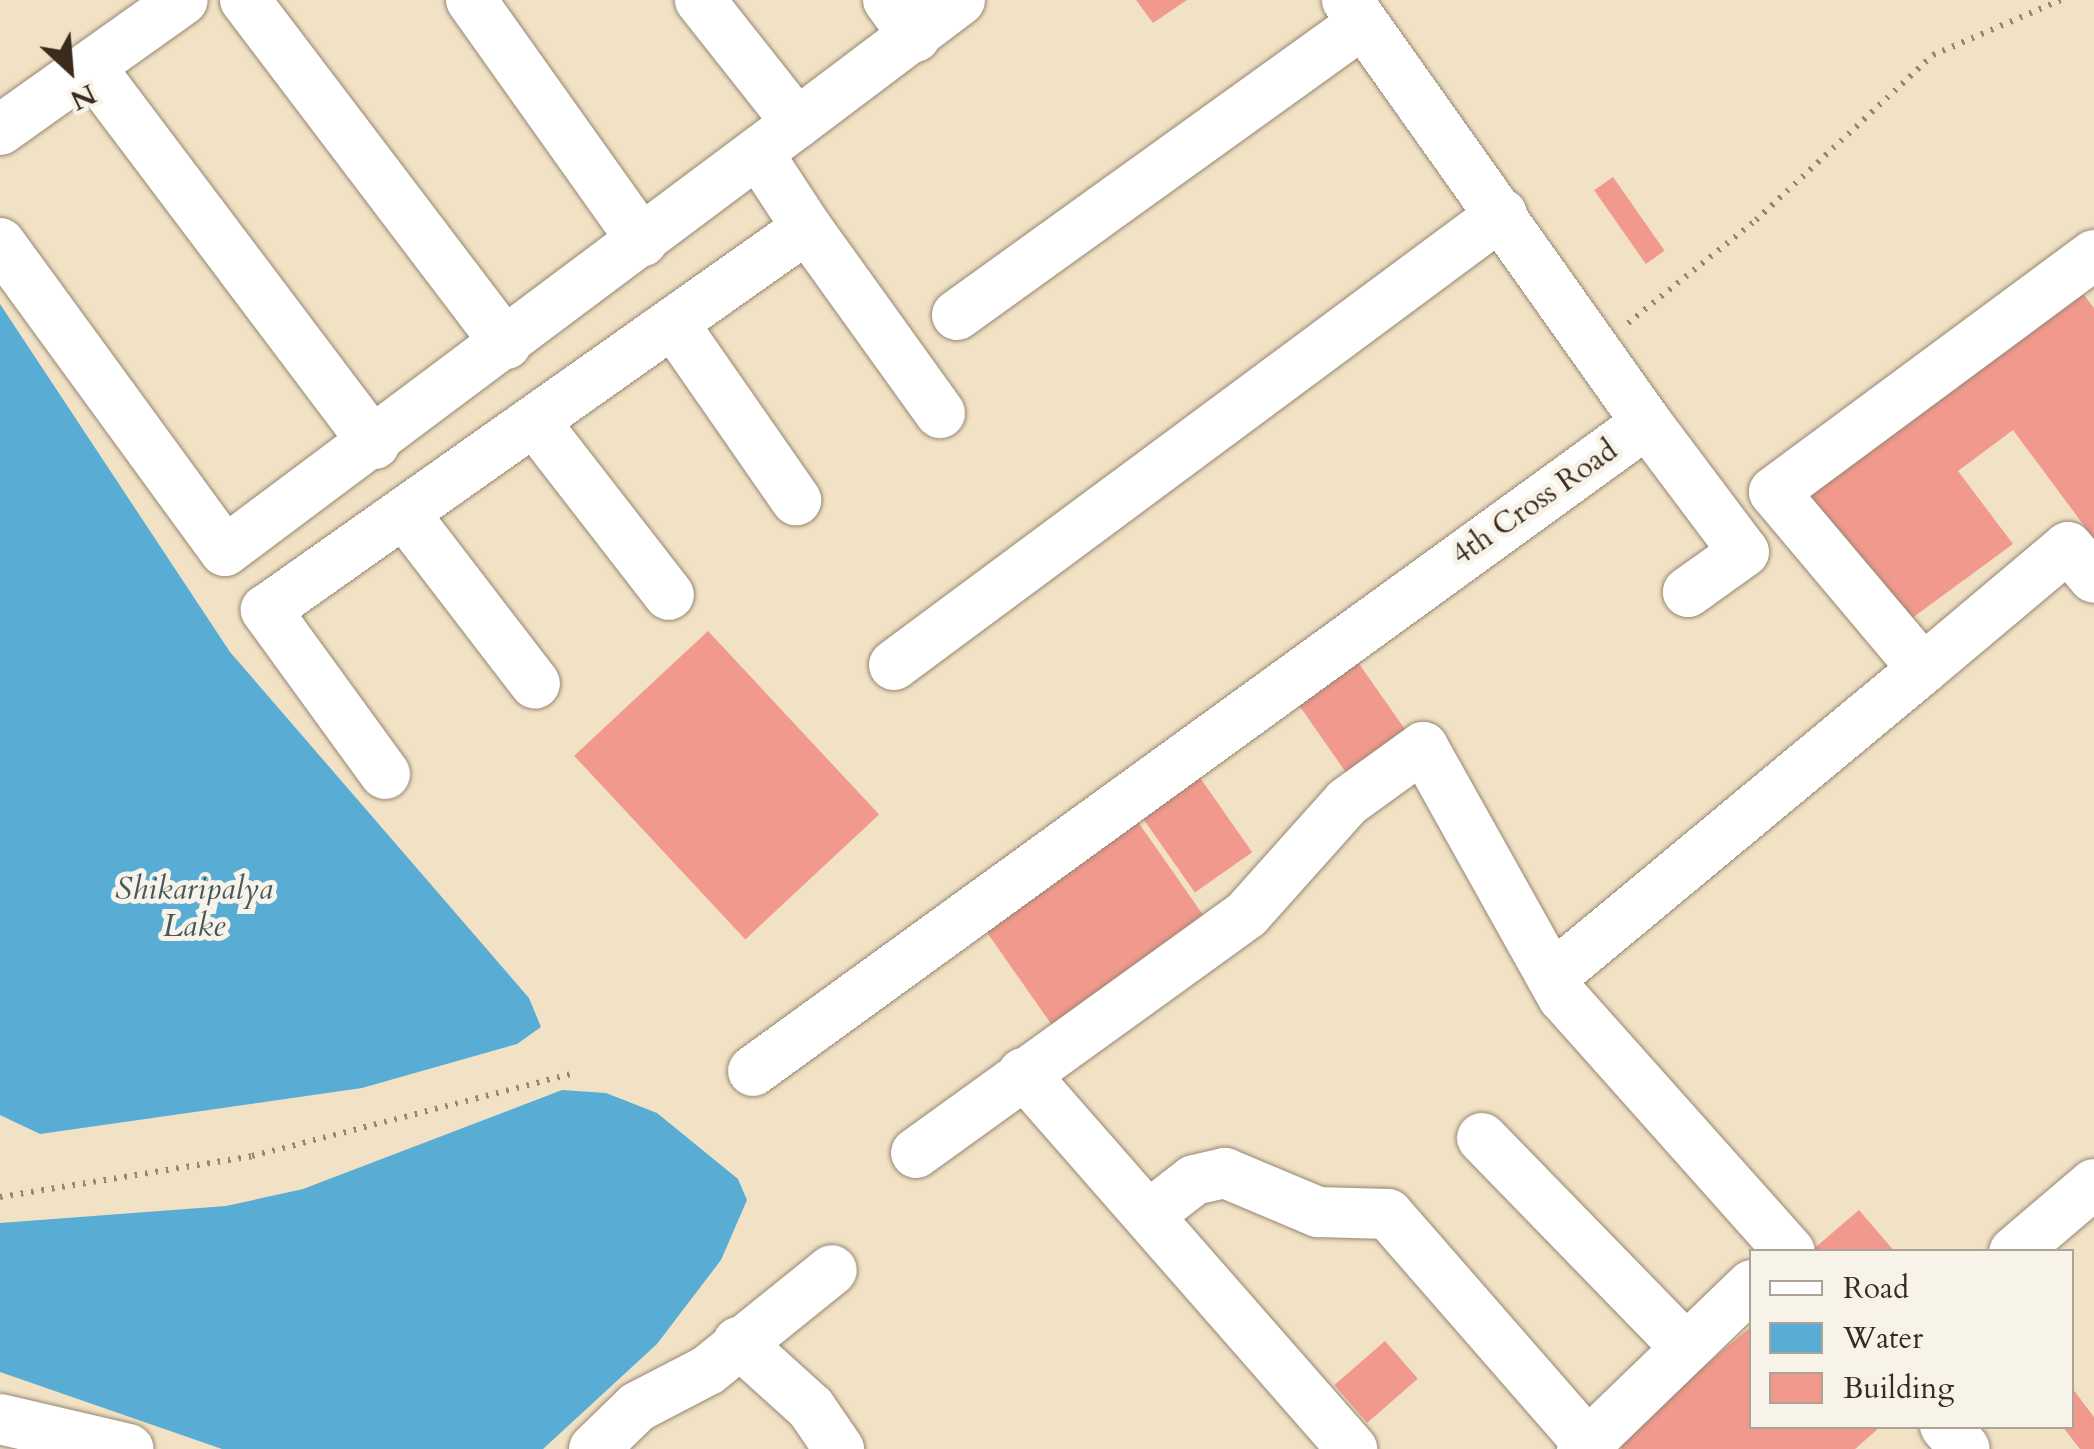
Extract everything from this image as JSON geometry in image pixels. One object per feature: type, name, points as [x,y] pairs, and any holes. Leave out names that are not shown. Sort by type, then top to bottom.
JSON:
[{"type":"street","points":[[2,131],[183,0]]},
{"type":"street","points":[[245,0],[506,344]]},
{"type":"street","points":[[472,0],[642,241]]},
{"type":"street","points":[[700,0],[778,138],[807,228],[940,413]]},
{"type":"street","points":[[225,551],[374,444],[778,138],[902,18],[960,0]]},
{"type":"street","points":[[957,314],[1355,11]]},
{"type":"street","name":"4th Cross Road","points":[[752,1071],[1647,423],[1355,11]]},
{"type":"street","points":[[91,68],[374,444]]},
{"type":"street","points":[[894,665],[1502,214]]},
{"type":"street","points":[[266,610],[807,228]]},
{"type":"street","points":[[0,242],[385,774]]},
{"type":"street","points":[[1924,669],[1774,492],[2094,255]]},
{"type":"street","points":[[672,323],[796,500]]},
{"type":"street","points":[[534,421],[669,595]]},
{"type":"street","points":[[1647,423],[1744,552],[1688,592]]},
{"type":"street","points":[[404,513],[536,684]]},
{"type":"street","points":[[1552,977],[2068,547],[2094,578]]},
{"type":"street","points":[[916,1153],[1248,914],[1346,802],[1423,747],[1552,977],[1786,1249]]},
{"type":"street","points":[[1023,1073],[1352,1449]]},
{"type":"street","points":[[1482,1138],[1686,1348]]},
{"type":"street","points":[[1150,1216],[1194,1180],[1226,1173],[1318,1212],[1388,1214],[1585,1446],[1749,1288]]},
{"type":"street","points":[[2018,1249],[2094,1184]]},
{"type":"street","points":[[594,1449],[637,1407],[708,1370],[832,1270]]},
{"type":"street","points":[[738,1342],[811,1408],[839,1449]]},
{"type":"street","points":[[0,1419],[129,1449]]},
{"type":"street","points":[[1948,1429],[1965,1449]]},
{"type":"path","points":[[1596,349],[1756,220],[1932,56],[2062,0]]},
{"type":"path","points":[[0,1197],[252,1156],[572,1074]]},
{"type":"water","name":"Shikaripalya Lake","points":[[0,304],[230,652],[529,998],[541,1027],[517,1044],[362,1088],[40,1134],[0,1115]]},
{"type":"water","points":[[562,1090],[606,1093],[657,1113],[738,1179],[747,1200],[721,1260],[657,1344],[543,1449],[222,1449],[0,1372],[0,1223],[226,1206],[303,1189]]},
{"type":"building","points":[[1136,0],[1187,0],[1153,23]]},
{"type":"building","points":[[1613,177],[1665,251],[1646,264],[1594,190]]},
{"type":"building","points":[[2077,286],[2094,308],[2094,539],[2013,430],[1958,471],[2013,544],[1889,635],[1782,503]]},
{"type":"building","points":[[708,631],[879,815],[745,939],[574,756]]},
{"type":"building","points":[[1355,658],[1407,733],[1347,774],[1295,700]]},
{"type":"building","points":[[1196,772],[1252,852],[1195,892],[1139,812]]},
{"type":"building","points":[[1138,822],[1209,923],[1055,1030],[985,929]]},
{"type":"building","points":[[1859,1210],[1892,1249],[1814,1249]]},
{"type":"building","points":[[1749,1329],[1749,1429],[1878,1429],[1855,1449],[1622,1449],[1615,1441]]},
{"type":"building","points":[[1385,1341],[1418,1379],[1367,1423],[1334,1385]]},
{"type":"building","points":[[2074,1391],[2094,1417],[2094,1449],[2080,1449],[2064,1429],[2074,1429]]}]
